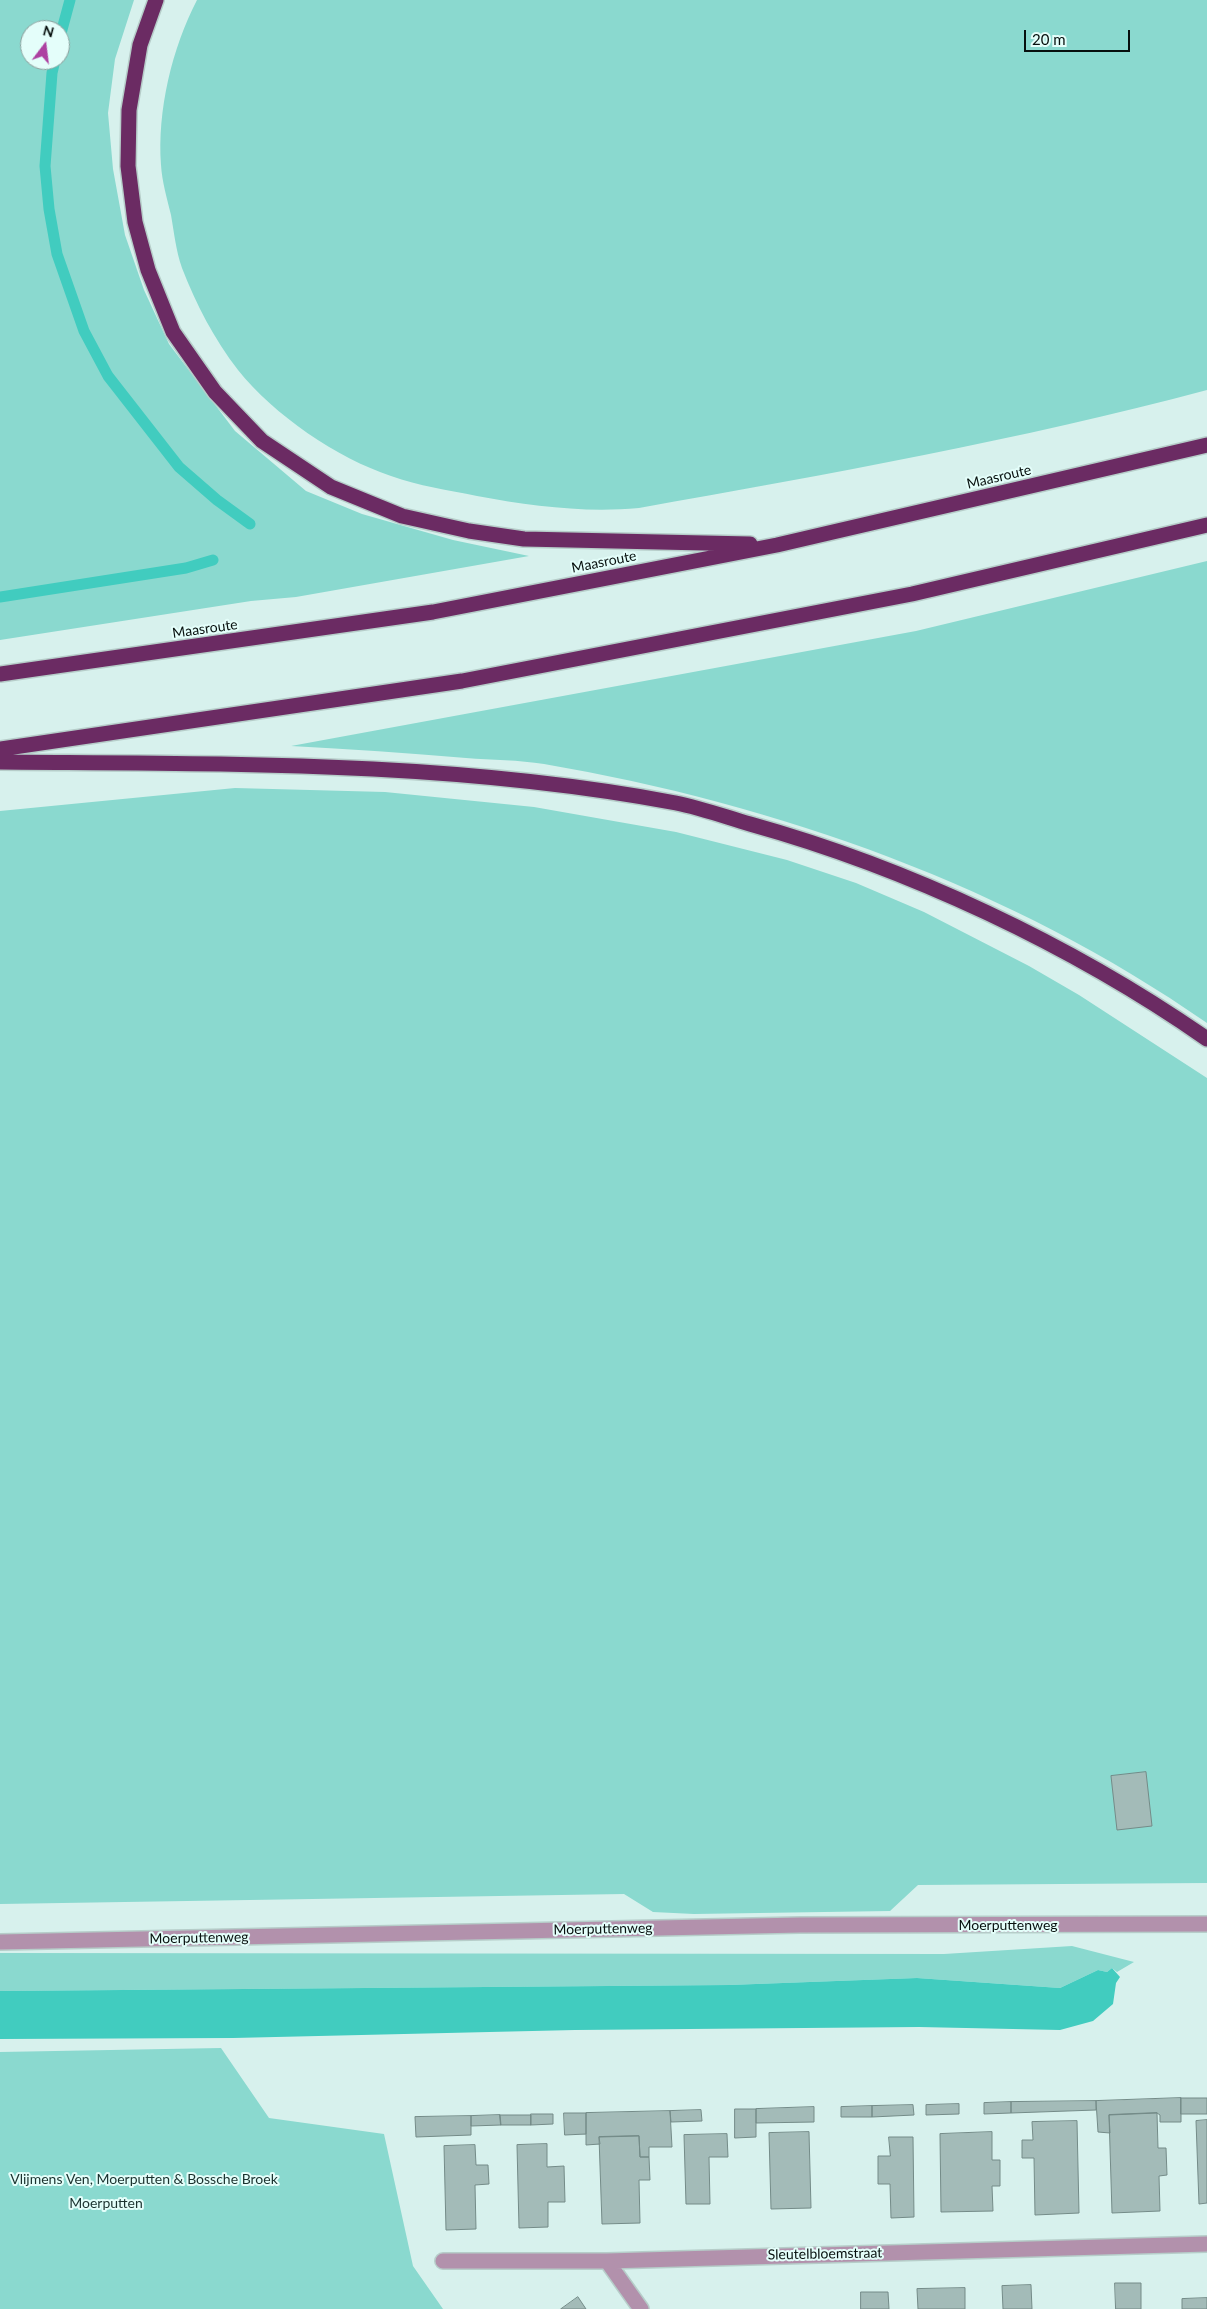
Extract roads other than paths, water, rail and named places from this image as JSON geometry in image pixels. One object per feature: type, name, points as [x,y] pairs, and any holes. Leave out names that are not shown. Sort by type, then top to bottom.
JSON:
[{"type":"highway","points":[[156,0],[140,45],[129,110],[128,166],[135,222],[148,270],[173,332],[215,392],[262,442],[330,488],[402,516],[469,531],[524,539],[777,545]]},
{"type":"highway","name":"Maasroute","points":[[0,674],[434,612],[777,545],[1207,444]]},
{"type":"highway","points":[[0,749],[462,681],[912,594],[1207,525]]},
{"type":"highway","points":[[0,762],[257,764],[374,768],[538,781],[680,804],[790,835],[938,890],[1043,941],[1165,1009],[1207,1039]]},
{"type":"street","name":"Moerputtenweg","points":[[0,1942],[800,1925],[1207,1924]]},
{"type":"street","name":"Sleutelbloemstraat","points":[[443,2261],[607,2261],[1207,2244]]},
{"type":"street","points":[[607,2261],[641,2309]]},
{"type":"waterway","points":[[65,20],[70,0]]},
{"type":"waterway","points":[[53,70],[45,166],[49,209],[57,254],[84,331],[108,376],[179,467],[217,500],[250,524]]},
{"type":"waterway","points":[[0,597],[186,568],[213,560]]},
{"type":"park label","name":"Vlijmens Ven, Moerputten & Bossche Broek","points":[[144,2179]]},
{"type":"park label","name":"Moerputten","points":[[106,2203]]}]
